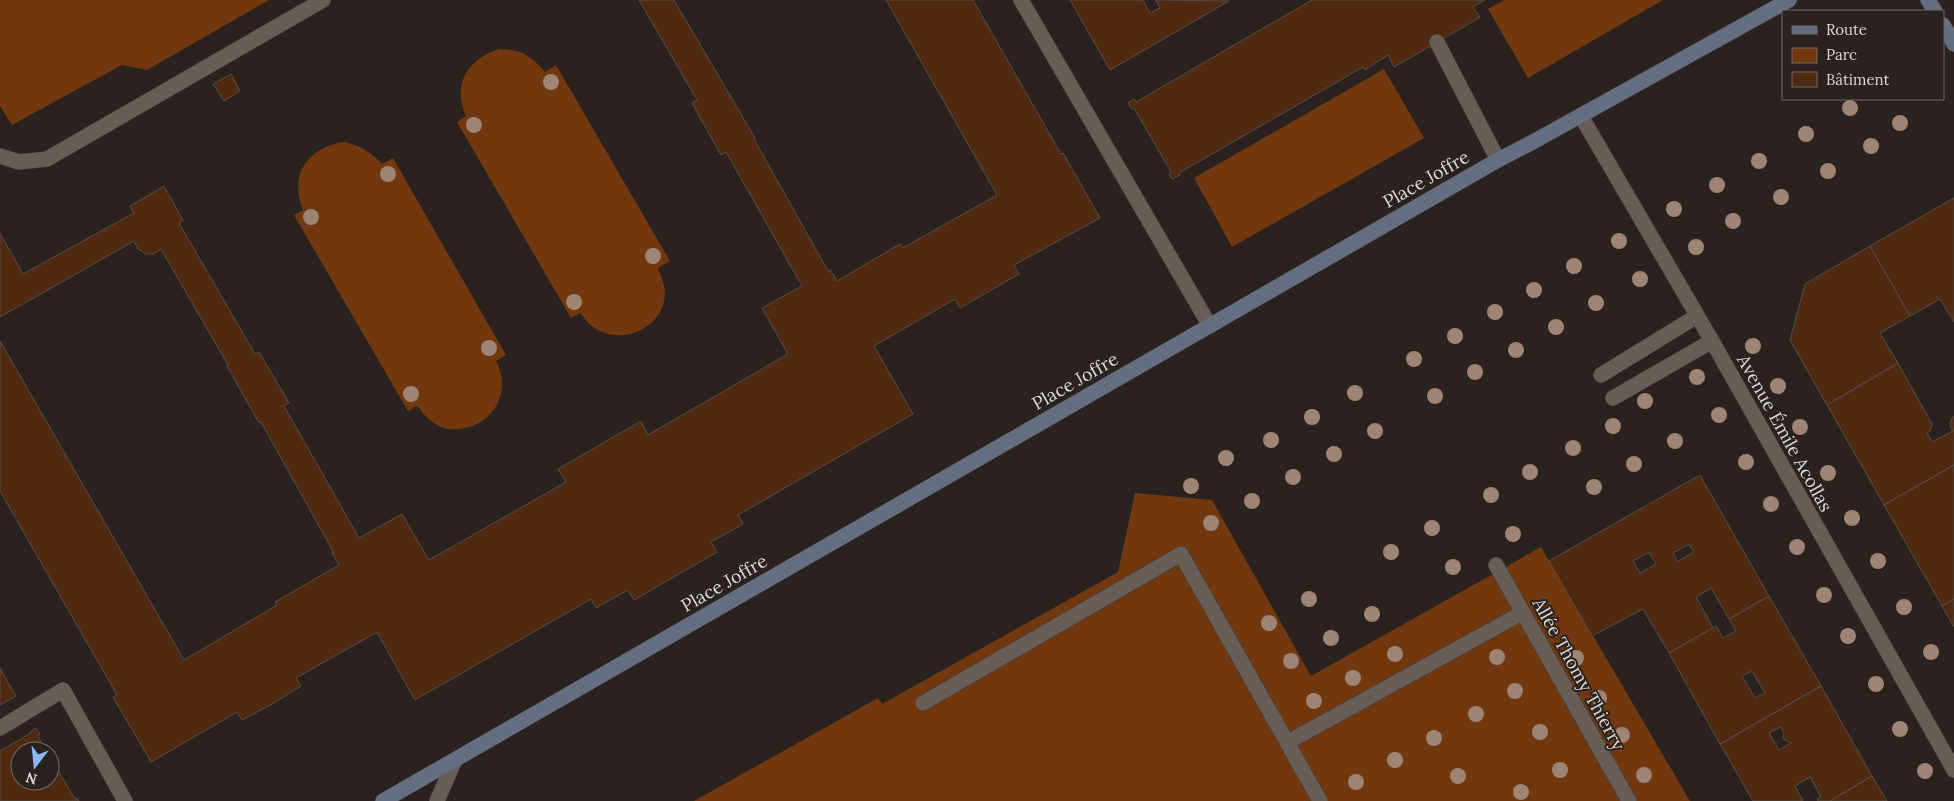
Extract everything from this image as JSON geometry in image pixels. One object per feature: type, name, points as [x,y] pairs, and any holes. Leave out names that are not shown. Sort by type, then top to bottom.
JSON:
[{"type":"main road","name":"Place Joffre","points":[[383,801],[1498,160],[1790,0]]},
{"type":"main road","points":[[1944,27],[1954,44]]},
{"type":"street","points":[[0,156],[19,162],[47,159],[323,0]]},
{"type":"street","points":[[1021,0],[1210,326]]},
{"type":"street","points":[[1437,42],[1498,160]]},
{"type":"street","name":"Avenue Émile Acollas","points":[[1581,116],[1712,341],[1954,770]]},
{"type":"street","points":[[1601,375],[1697,316]]},
{"type":"street","points":[[1613,398],[1712,341]]},
{"type":"street","points":[[923,702],[1181,554],[1320,801]]},
{"type":"street","name":"Allée Thomy Thierry","points":[[1496,565],[1629,801]]},
{"type":"street","points":[[1288,742],[1522,613]]},
{"type":"street","points":[[0,728],[63,690],[125,801]]},
{"type":"street","points":[[437,801],[456,760]]},
{"type":"green space","points":[[0,0],[269,0],[147,70],[122,65],[12,125],[0,106]]},
{"type":"green space","points":[[1504,0],[1663,0],[1528,78],[1488,9]]},
{"type":"green space","points":[[499,49],[513,50],[525,54],[545,72],[556,65],[670,261],[658,268],[665,291],[662,306],[657,317],[639,331],[628,335],[604,333],[593,327],[580,313],[571,318],[457,122],[466,116],[461,94],[465,75],[478,59]]},
{"type":"green space","points":[[1384,69],[1424,138],[1232,247],[1194,178]]},
{"type":"green space","points":[[344,142],[365,150],[382,164],[393,158],[506,355],[496,361],[501,372],[501,395],[497,405],[482,421],[471,426],[451,429],[439,426],[431,421],[417,406],[408,411],[294,215],[303,210],[298,185],[304,165],[320,150]]},
{"type":"green space","points":[[1135,493],[1212,500],[1311,676],[1541,547],[1690,801],[694,801],[878,698],[882,704],[1118,572]]},
{"type":"building","points":[[639,0],[674,0],[755,138],[828,271],[830,270],[837,281],[900,244],[903,248],[997,195],[886,0],[973,0],[1100,218],[1014,265],[1019,274],[960,308],[955,299],[874,346],[913,414],[738,515],[743,524],[711,542],[717,552],[634,600],[628,590],[596,608],[591,599],[415,700],[377,632],[296,678],[301,686],[272,704],[242,720],[237,712],[151,762],[113,697],[117,695],[0,491],[0,341],[184,660],[277,605],[275,602],[339,565],[261,422],[259,423],[161,249],[154,254],[146,254],[138,249],[134,241],[0,317],[0,233],[23,274],[134,213],[130,206],[164,186],[183,220],[179,223],[255,354],[259,352],[289,403],[284,406],[359,538],[402,514],[429,560],[566,482],[558,469],[641,421],[648,435],[788,354],[762,308],[802,286],[726,152],[721,155],[692,103],[697,100]]},
{"type":"building","points":[[1070,0],[1143,0],[1150,13],[1160,8],[1156,0],[1229,1],[1110,70]]},
{"type":"building","points":[[1312,0],[1485,0],[1473,7],[1480,17],[1394,67],[1388,55],[1365,70],[1363,67],[1179,173],[1180,175],[1172,179],[1169,174],[1171,172],[1134,108],[1132,109],[1128,103],[1134,99],[1136,102]]},
{"type":"building","points":[[231,74],[240,91],[224,101],[213,84]]},
{"type":"building","points":[[1954,198],[1954,322],[1940,299],[1910,316],[1870,246]]},
{"type":"building","points":[[1870,246],[1910,316],[1880,333],[1898,363],[1827,405],[1790,340],[1805,284]]},
{"type":"building","points":[[1898,363],[1932,424],[1930,431],[1927,433],[1932,442],[1953,431],[1950,425],[1954,416],[1954,465],[1884,505],[1827,405]]},
{"type":"building","points":[[1954,465],[1954,599],[1942,606],[1884,505]]},
{"type":"building","points":[[1700,475],[1769,596],[1729,619],[1711,588],[1696,597],[1713,628],[1669,653],[1643,609],[1592,636],[1549,561]],"holes":[[[1689,544],[1694,552],[1677,562],[1673,553]],[[1649,552],[1656,564],[1640,573],[1633,561]]]},
{"type":"building","points":[[1769,596],[1821,686],[1720,744],[1669,653],[1716,626],[1723,638],[1736,631],[1729,619]],"holes":[[[1752,671],[1765,693],[1755,698],[1742,676]]]},
{"type":"building","points":[[1954,599],[1954,627],[1942,606]]},
{"type":"building","points":[[0,668],[16,696],[0,705]]},
{"type":"building","points":[[1821,686],[1872,776],[1830,801],[1818,801],[1817,799],[1821,797],[1810,777],[1795,786],[1803,801],[1753,801],[1720,744]],"holes":[[[1781,727],[1784,732],[1783,739],[1791,743],[1779,750],[1769,733]]]},
{"type":"building","points":[[36,728],[40,734],[38,736],[41,741],[17,741],[31,733]]},
{"type":"building","points":[[10,745],[10,791],[60,791],[60,774],[75,799],[77,798],[79,801],[0,801],[0,751]]},
{"type":"building","points":[[1872,776],[1887,801],[1830,801]]}]
